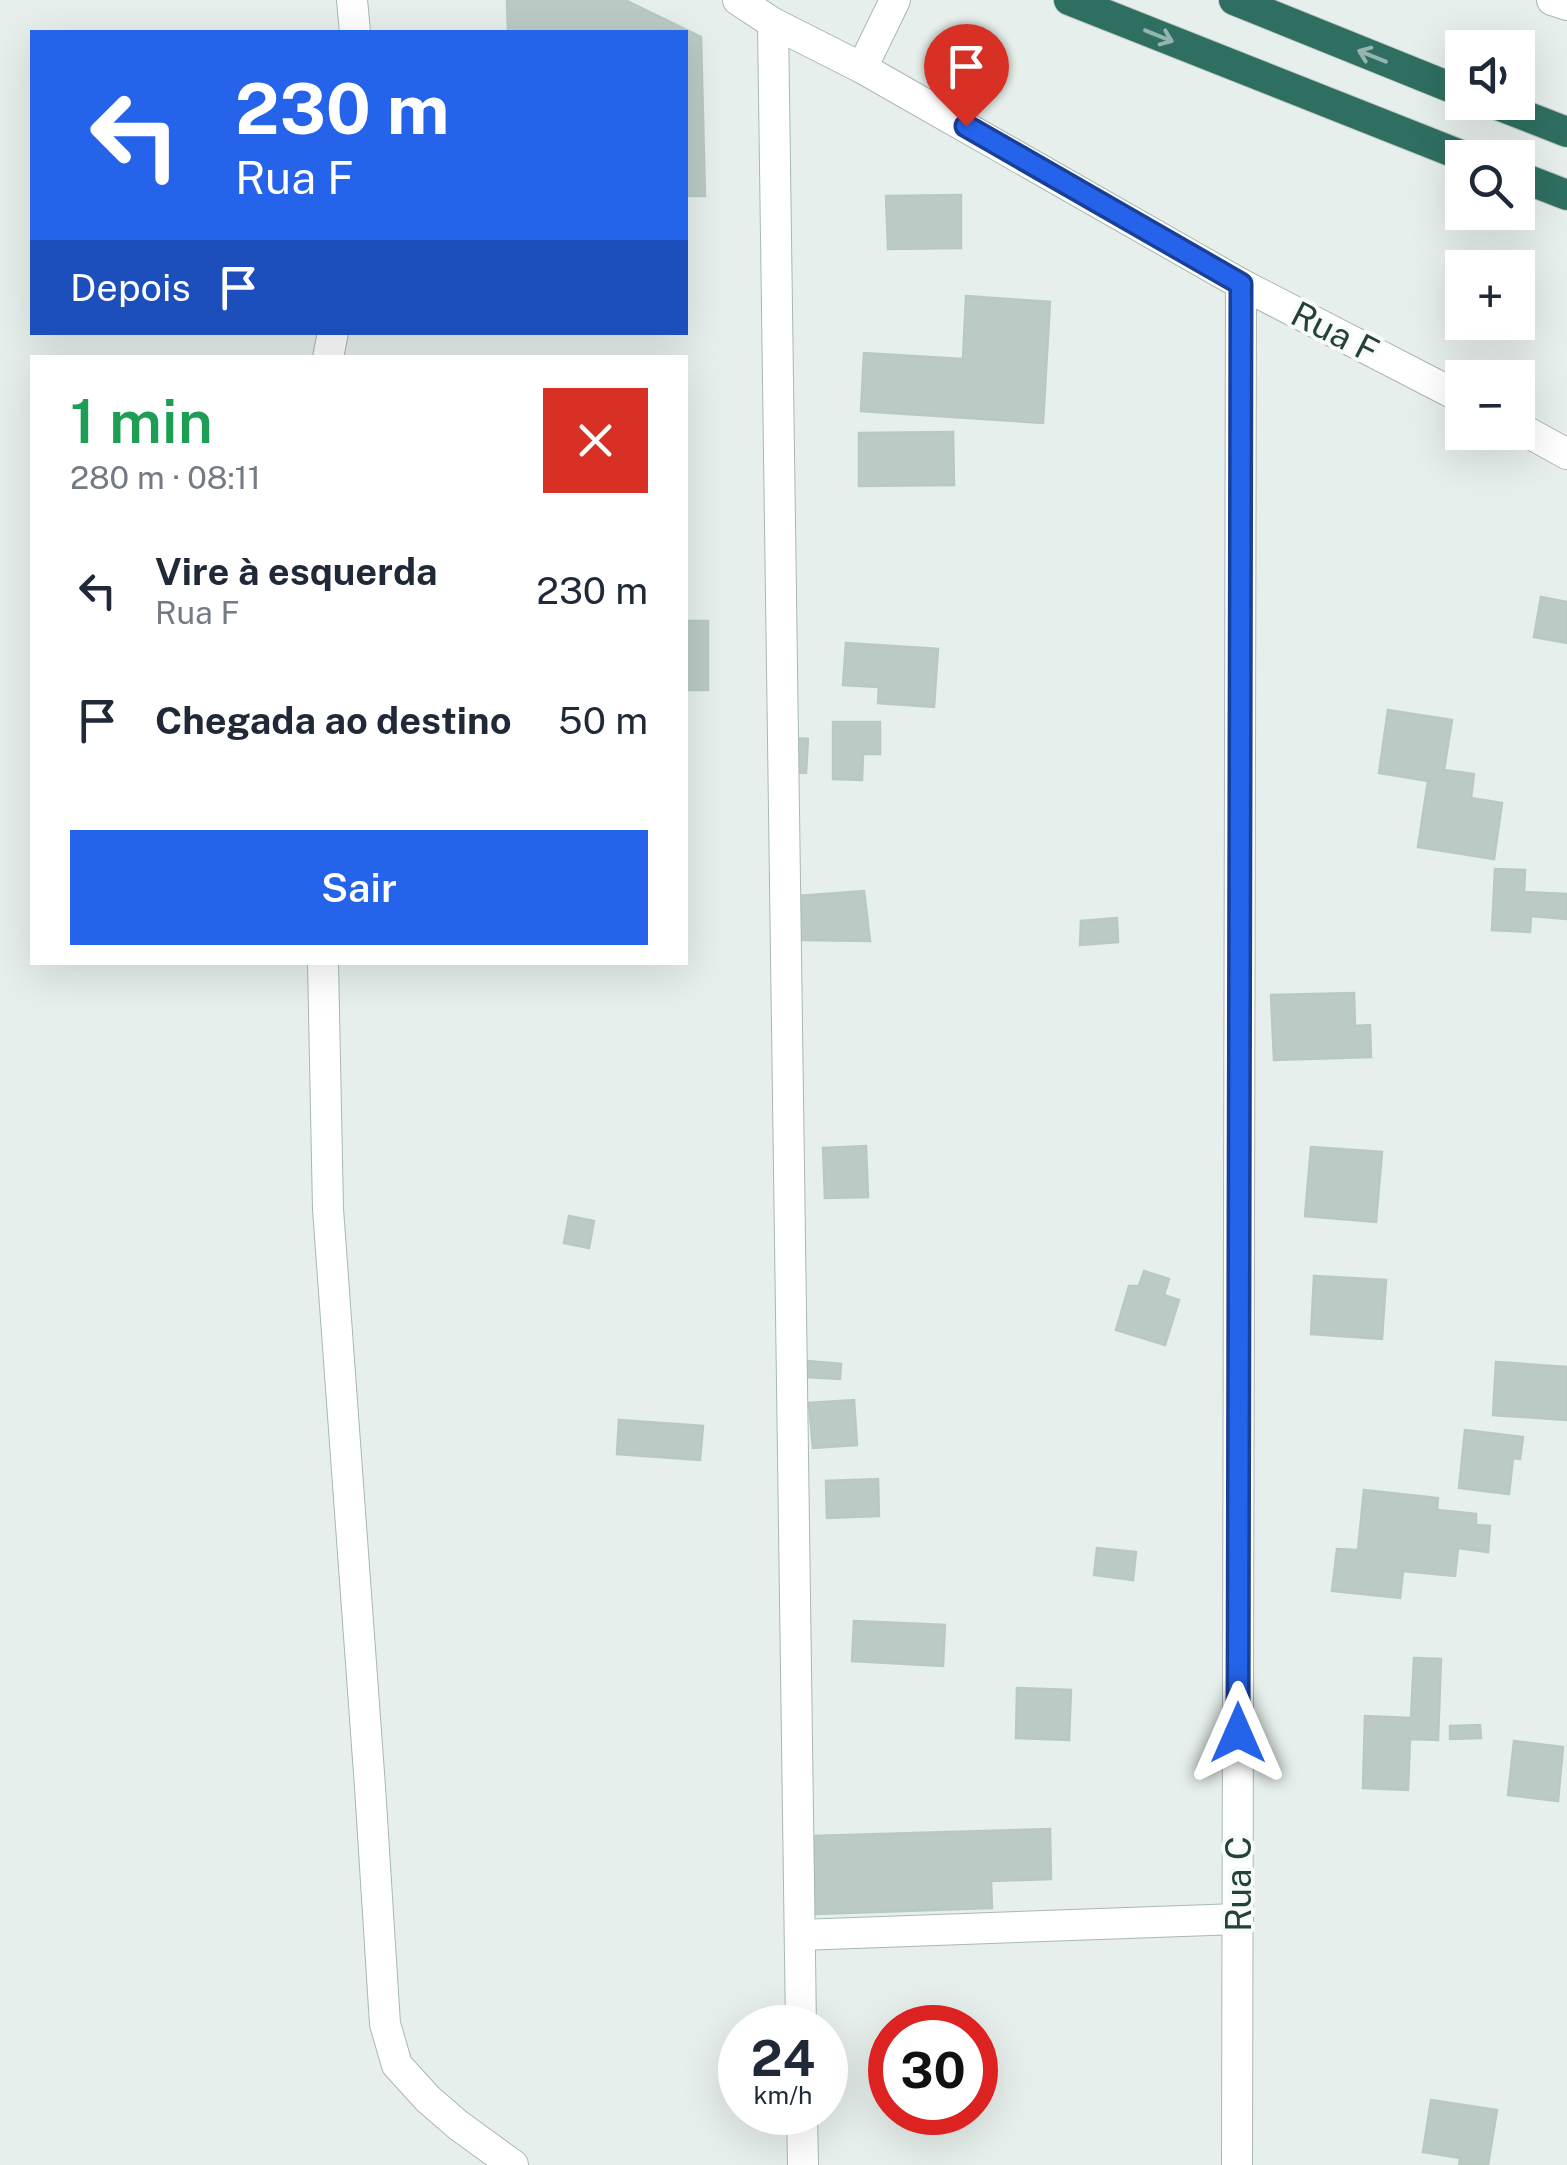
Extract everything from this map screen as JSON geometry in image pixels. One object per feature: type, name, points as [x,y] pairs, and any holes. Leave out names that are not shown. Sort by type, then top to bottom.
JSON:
[{"type":"highway","points":[[1068,0],[1445,149]]},
{"type":"highway","points":[[1234,0],[1445,85]]},
{"type":"highway","points":[[1535,120],[1567,132]]},
{"type":"highway","points":[[1535,183],[1567,195]]},
{"type":"street","points":[[352,0],[355,30]]},
{"type":"street","name":"Rua F","points":[[738,0],[772,24],[862,68],[1241,284],[1445,389]]},
{"type":"street","points":[[862,68],[895,0]]},
{"type":"street","points":[[1552,0],[1567,5]]},
{"type":"street","points":[[772,24],[801,2005]]},
{"type":"street","name":"Rua C","points":[[1237,2165],[1241,284]]},
{"type":"street","points":[[1535,436],[1567,454]]},
{"type":"street","points":[[322,965],[328,1208],[385,2024],[397,2065],[458,2125],[513,2165]]},
{"type":"street","points":[[800,1935],[1238,1919]]},
{"type":"street","points":[[802,2135],[803,2165]]},
{"type":"building","points":[[507,0],[625,0],[687,30],[508,30]]},
{"type":"building","points":[[688,31],[701,37],[705,196],[688,196]]},
{"type":"building","points":[[961,195],[961,248],[888,249],[886,196]]},
{"type":"building","points":[[966,296],[1050,302],[1043,423],[861,411],[864,353],[963,359]]},
{"type":"building","points":[[953,432],[954,485],[859,486],[859,433]]},
{"type":"building","points":[[1541,597],[1567,602],[1567,643],[1534,637]]},
{"type":"building","points":[[688,621],[708,621],[708,690],[688,690]]},
{"type":"building","points":[[846,643],[938,649],[934,707],[878,703],[879,687],[843,685]]},
{"type":"building","points":[[1388,710],[1452,720],[1444,770],[1474,774],[1471,798],[1502,803],[1494,859],[1418,847],[1428,781],[1379,773]]},
{"type":"building","points":[[833,722],[880,722],[880,754],[863,754],[862,780],[833,779]]},
{"type":"building","points":[[793,738],[808,739],[806,773],[791,772]]},
{"type":"building","points":[[1495,869],[1525,870],[1524,892],[1567,894],[1567,919],[1531,916],[1530,932],[1492,930]]},
{"type":"building","points":[[864,891],[870,941],[800,940],[798,896]]},
{"type":"building","points":[[1117,918],[1118,942],[1080,945],[1081,921]]},
{"type":"building","points":[[1354,993],[1355,1026],[1370,1025],[1371,1057],[1274,1060],[1271,995]]},
{"type":"building","points":[[866,1146],[868,1197],[825,1198],[823,1148]]},
{"type":"building","points":[[1311,1147],[1382,1152],[1376,1222],[1305,1216]]},
{"type":"building","points":[[569,1216],[594,1221],[589,1248],[564,1243]]},
{"type":"building","points":[[1144,1271],[1169,1279],[1164,1295],[1179,1300],[1165,1345],[1116,1330],[1129,1286],[1139,1286]]},
{"type":"building","points":[[1314,1276],[1386,1280],[1382,1339],[1311,1334]]},
{"type":"building","points":[[807,1361],[841,1364],[840,1379],[806,1377]]},
{"type":"building","points":[[1496,1362],[1567,1367],[1567,1420],[1493,1415]]},
{"type":"building","points":[[854,1400],[857,1445],[813,1448],[809,1403]]},
{"type":"building","points":[[619,1420],[703,1426],[700,1460],[617,1454]]},
{"type":"building","points":[[1465,1430],[1523,1437],[1520,1459],[1513,1458],[1509,1494],[1459,1488]]},
{"type":"building","points":[[878,1479],[879,1516],[827,1518],[826,1481]]},
{"type":"building","points":[[1364,1490],[1438,1498],[1437,1510],[1476,1514],[1476,1525],[1490,1526],[1488,1552],[1458,1548],[1455,1576],[1403,1571],[1400,1598],[1332,1591],[1337,1549],[1358,1550]]},
{"type":"building","points":[[1097,1548],[1136,1552],[1133,1580],[1094,1575]]},
{"type":"building","points":[[854,1621],[945,1625],[943,1666],[852,1661]]},
{"type":"building","points":[[1414,1658],[1441,1659],[1438,1740],[1410,1739],[1408,1790],[1363,1788],[1365,1716],[1411,1718]]},
{"type":"building","points":[[1017,1688],[1071,1690],[1069,1740],[1016,1738]]},
{"type":"building","points":[[1480,1725],[1481,1738],[1450,1739],[1450,1726]]},
{"type":"building","points":[[1514,1741],[1563,1747],[1558,1801],[1508,1795]]},
{"type":"building","points":[[1050,1829],[1051,1879],[991,1881],[992,1908],[816,1914],[813,1836]]},
{"type":"building","points":[[1431,2100],[1497,2110],[1488,2165],[1459,2165],[1460,2158],[1423,2152]]},
{"type":"route","points":[[966,126],[1241,284],[1238,1733]]}]
